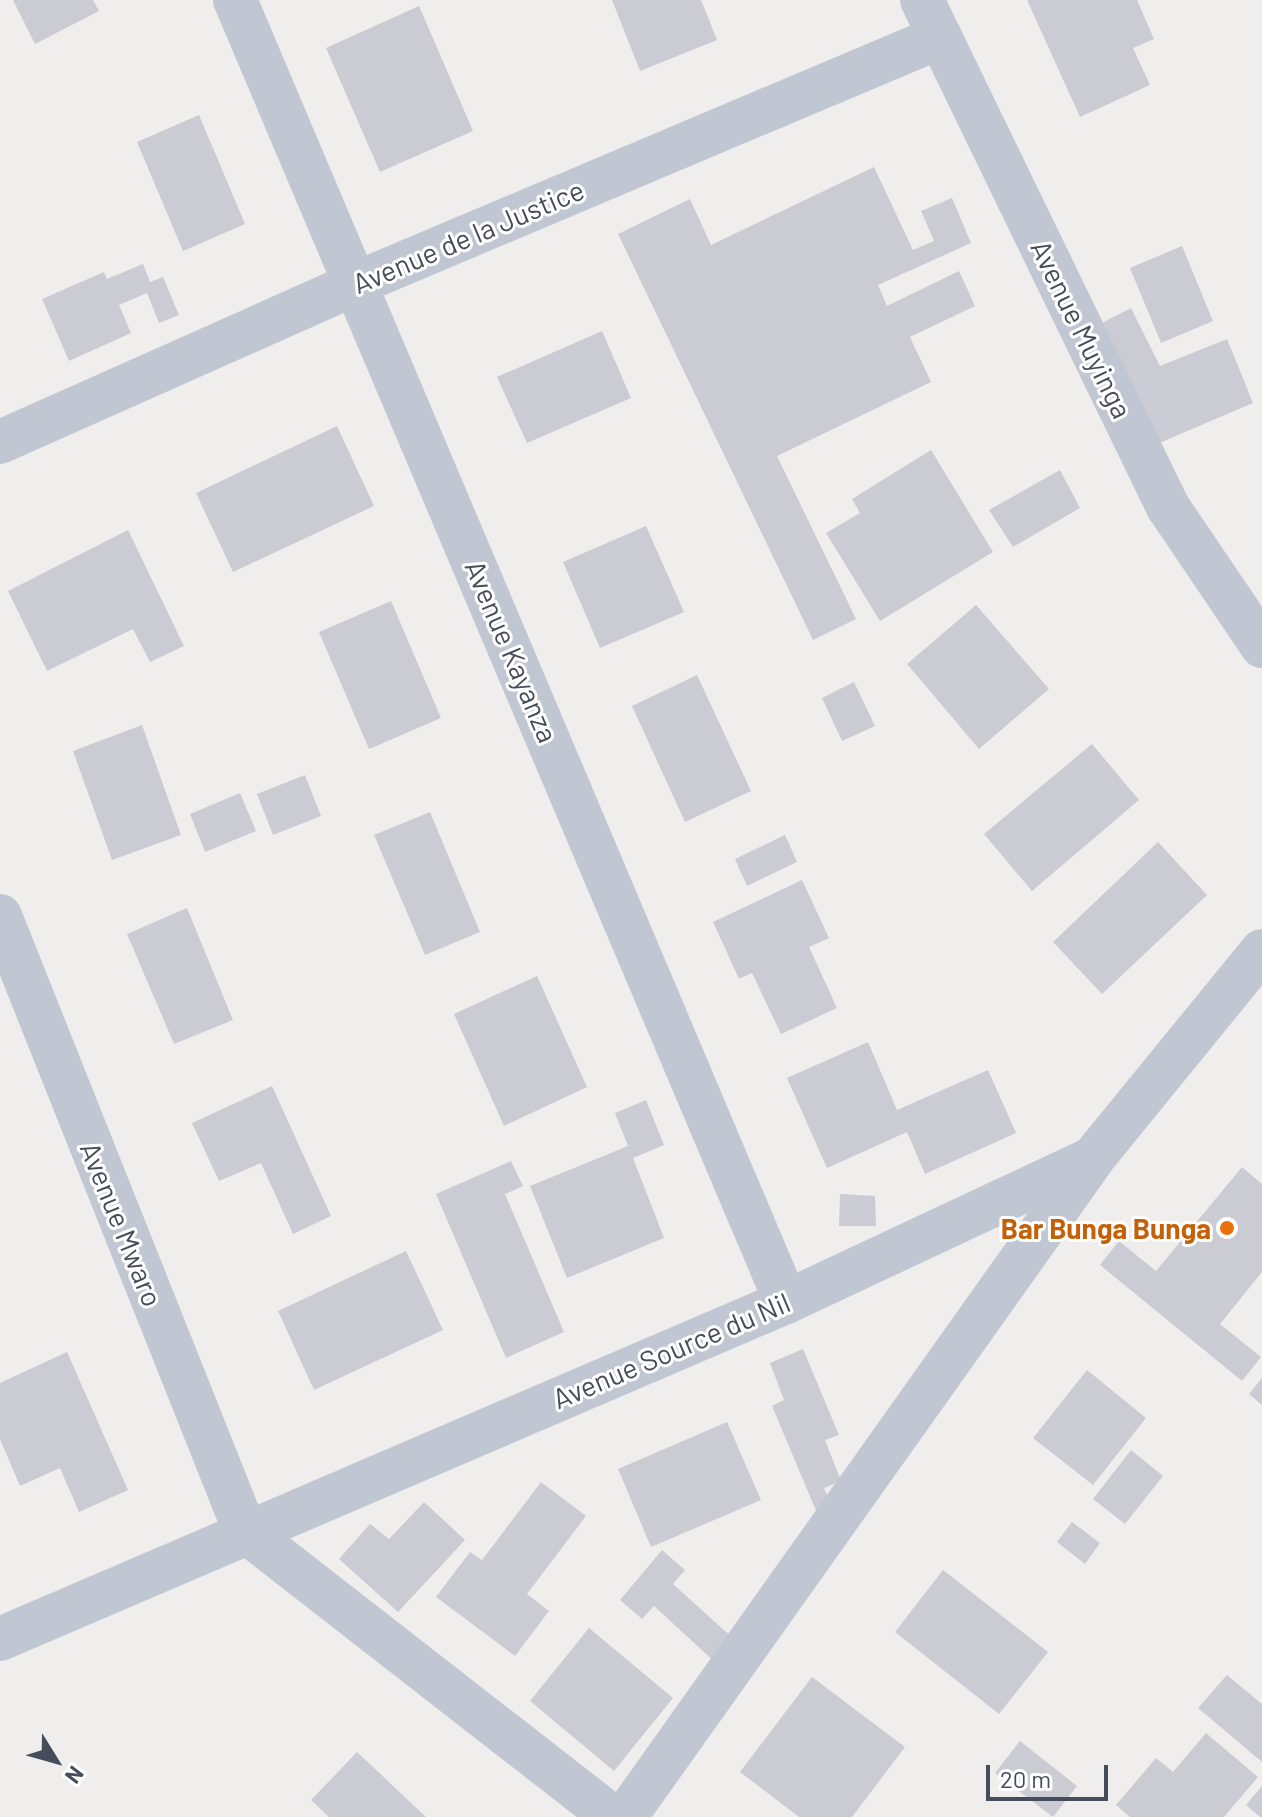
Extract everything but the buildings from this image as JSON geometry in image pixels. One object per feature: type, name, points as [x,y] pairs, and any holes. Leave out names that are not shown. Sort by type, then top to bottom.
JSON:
[{"type":"street","name":"Avenue Kayanza","points":[[235,0],[786,1302]]},
{"type":"street","name":"Avenue de la Justice","points":[[0,442],[357,283],[931,18]]},
{"type":"street","name":"Avenue Muyinga","points":[[931,18],[1168,507],[1262,646]]},
{"type":"street","name":"Avenue Mwaro","points":[[0,916],[245,1531]]},
{"type":"street","name":"Avenue Source du Nil","points":[[0,1639],[245,1531],[786,1302],[1093,1158],[1262,951]]},
{"type":"street","points":[[625,1817],[1093,1158]]},
{"type":"street","points":[[245,1531],[613,1817]]},
{"type":"place","name":"Bar Bunga Bunga","points":[[1227,1228]]}]
